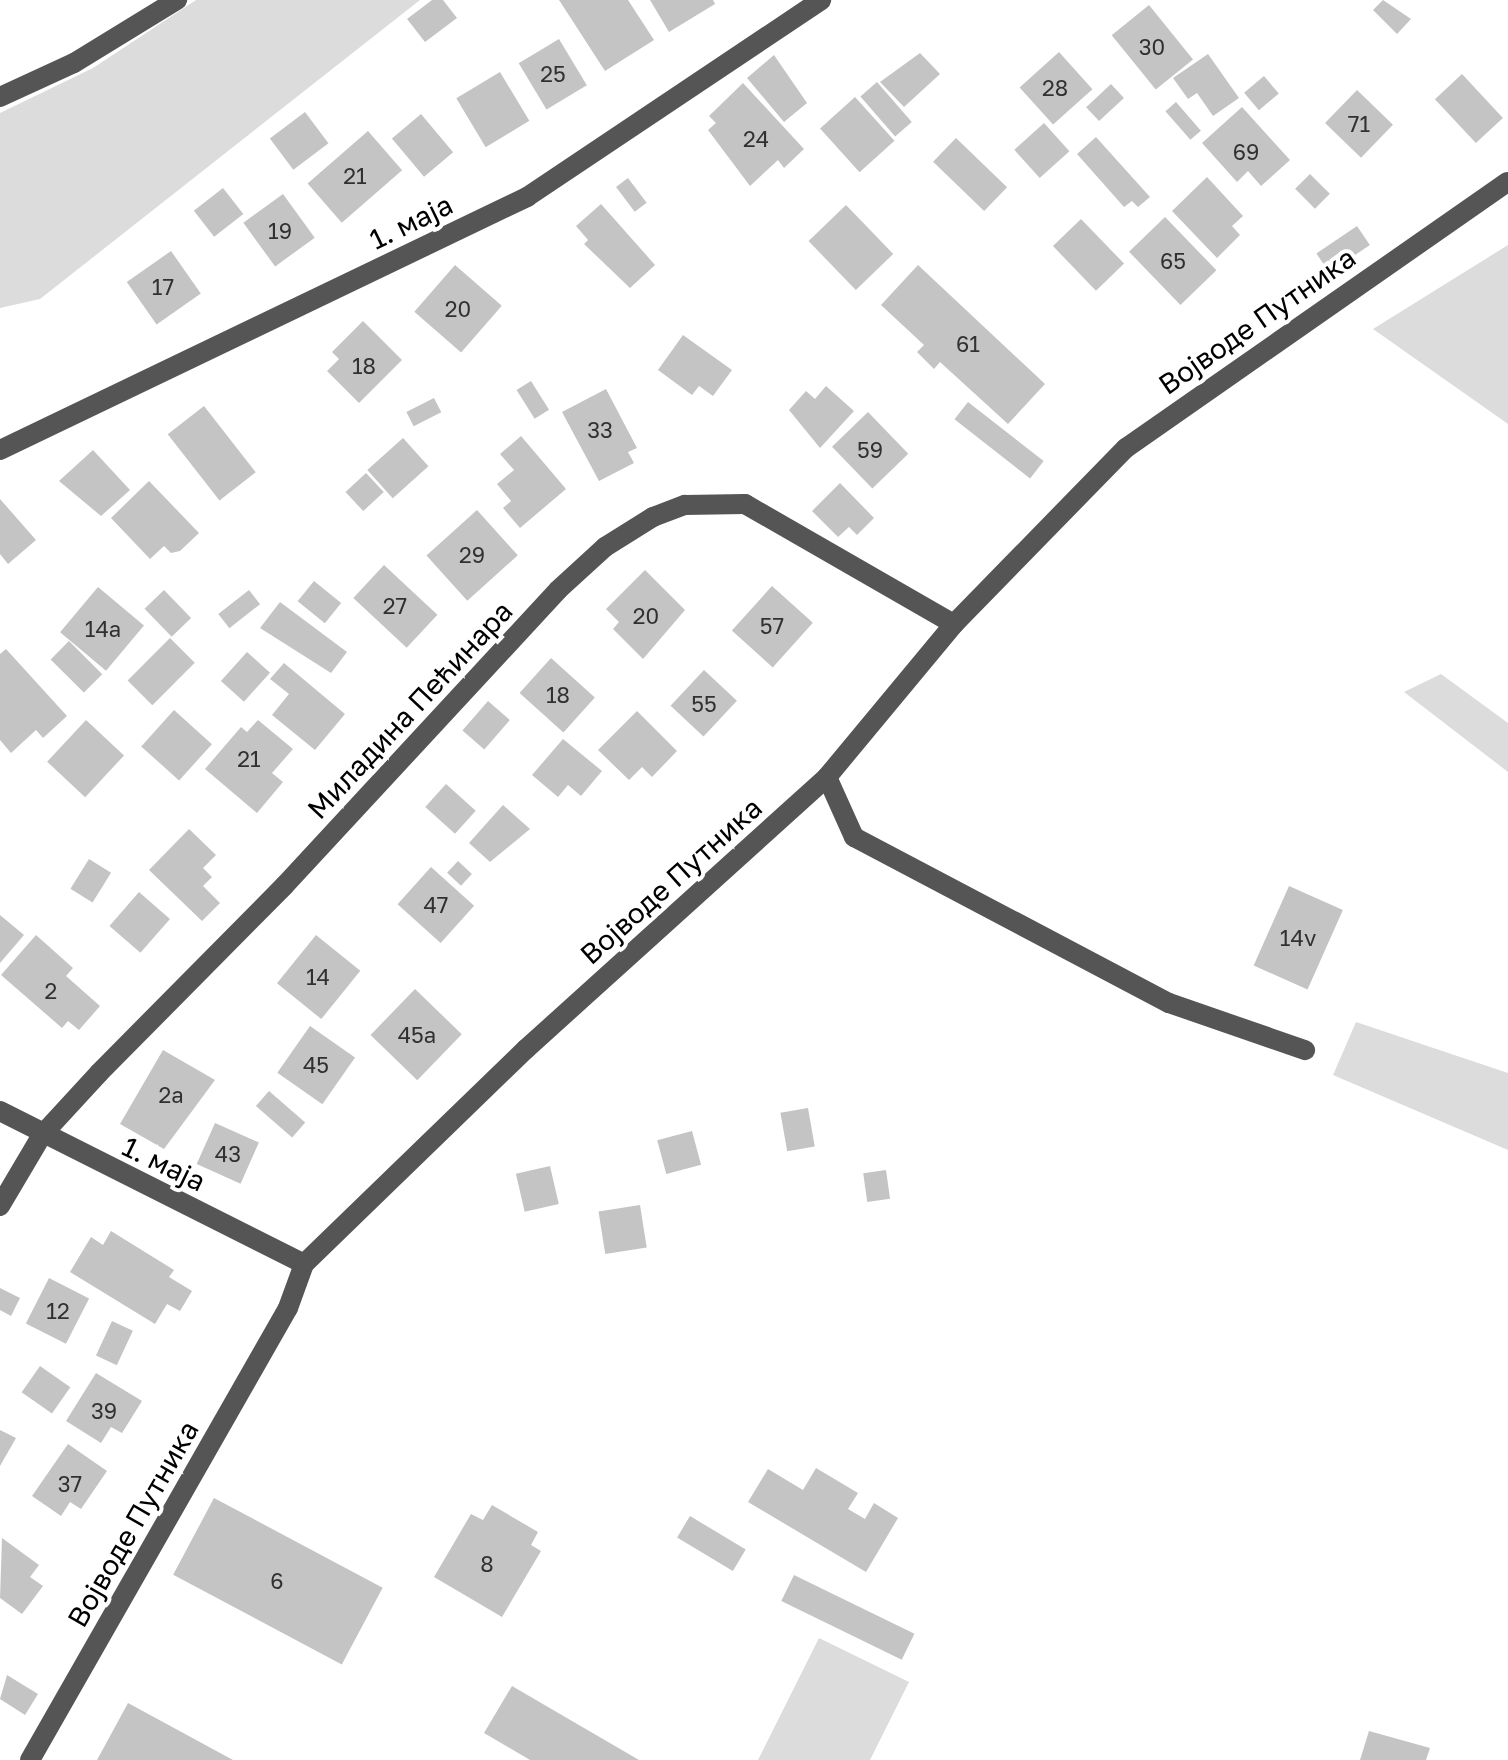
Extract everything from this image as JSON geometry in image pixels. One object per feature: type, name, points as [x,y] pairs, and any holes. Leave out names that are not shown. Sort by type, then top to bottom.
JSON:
[{"type":"street","points":[[0,96],[74,63],[176,0]]},
{"type":"street","name":"1. маја","points":[[0,450],[526,197],[822,0]]},
{"type":"street","name":"Војводе Путника","points":[[30,1760],[288,1308],[304,1264],[526,1049],[827,778],[954,624],[1126,448],[1508,182]]},
{"type":"street","name":"Миладина Пећинара","points":[[0,1206],[42,1135],[558,590],[605,547],[653,517],[686,505],[745,504],[954,624]]},
{"type":"street","points":[[827,778],[854,837],[1169,1003],[1305,1050]]},
{"type":"street","name":"1. маја","points":[[0,1111],[304,1264]]},
{"type":"shaded area","points":[[196,0],[420,0],[40,299],[0,308],[0,113],[93,68]]},
{"type":"shaded area","points":[[1508,245],[1508,424],[1373,329]]},
{"type":"shaded area","points":[[1441,674],[1508,723],[1508,772],[1404,692]]},
{"type":"shaded area","points":[[1356,1022],[1508,1073],[1508,1150],[1333,1075]]},
{"type":"shaded area","points":[[819,1638],[909,1682],[870,1760],[758,1760]]},
{"type":"building","points":[[432,0],[443,0],[457,18],[425,42],[407,19]]},
{"type":"building","points":[[559,0],[628,0],[654,40],[605,71]]},
{"type":"building","points":[[650,0],[713,0],[715,4],[669,32]]},
{"type":"building","points":[[1383,0],[1411,19],[1397,34],[1373,10]]},
{"type":"building","points":[[1149,5],[1193,59],[1156,90],[1112,35]]},
{"type":"building","points":[[559,39],[587,85],[547,109],[519,63]]},
{"type":"building","points":[[1059,52],[1092,89],[1053,125],[1020,87]]},
{"type":"building","points":[[920,53],[940,74],[904,107],[880,82]]},
{"type":"building","points":[[1208,54],[1239,98],[1213,116],[1197,93],[1188,99],[1173,78]]},
{"type":"building","points":[[774,55],[807,103],[784,122],[747,78]]},
{"type":"building","points":[[500,72],[529,121],[486,147],[456,98]]},
{"type":"building","points":[[1462,74],[1503,118],[1476,143],[1435,99]]},
{"type":"building","points":[[1264,76],[1279,94],[1259,110],[1244,93]]},
{"type":"building","points":[[877,82],[912,122],[895,136],[860,96]]},
{"type":"building","points":[[743,83],[804,149],[784,168],[778,160],[750,186],[708,130],[716,123],[709,116]]},
{"type":"building","points":[[1111,84],[1124,98],[1099,121],[1086,107]]},
{"type":"building","points":[[1357,90],[1393,125],[1361,158],[1325,123]]},
{"type":"building","points":[[855,97],[894,141],[860,172],[820,128]]},
{"type":"building","points":[[1176,102],[1201,131],[1190,140],[1165,111]]},
{"type":"building","points":[[1242,107],[1290,160],[1261,186],[1248,171],[1237,182],[1202,143]]},
{"type":"building","points":[[305,112],[328,143],[293,170],[270,138]]},
{"type":"building","points":[[421,114],[453,152],[424,177],[392,138]]},
{"type":"building","points":[[1044,123],[1069,151],[1040,178],[1014,150]]},
{"type":"building","points":[[368,131],[402,170],[342,223],[308,183]]},
{"type":"building","points":[[1096,137],[1150,197],[1138,207],[1132,201],[1124,207],[1077,154]]},
{"type":"building","points":[[956,138],[1007,187],[984,211],[933,162]]},
{"type":"building","points":[[1310,174],[1330,194],[1315,209],[1295,189]]},
{"type":"building","points":[[1207,177],[1243,216],[1232,226],[1240,235],[1217,258],[1172,211]]},
{"type":"building","points":[[628,178],[647,203],[635,212],[616,187]]},
{"type":"building","points":[[223,188],[243,214],[214,237],[194,211]]},
{"type":"building","points":[[283,194],[315,238],[275,266],[243,223]]},
{"type":"building","points":[[601,204],[655,265],[630,288],[584,244],[588,240],[576,226]]},
{"type":"building","points":[[846,205],[893,254],[856,290],[809,241]]},
{"type":"building","points":[[1165,217],[1216,270],[1180,305],[1129,252]]},
{"type":"building","points":[[1081,219],[1124,264],[1096,291],[1053,246]]},
{"type":"building","points":[[1357,226],[1370,245],[1329,272],[1316,253]]},
{"type":"building","points":[[171,251],[201,294],[157,325],[127,282]]},
{"type":"building","points":[[455,265],[502,306],[461,352],[414,312]]},
{"type":"building","points":[[918,265],[1045,384],[1008,424],[940,362],[934,369],[917,352],[924,345],[881,305]]},
{"type":"building","points":[[363,321],[402,360],[359,403],[327,371],[339,359],[332,352]]},
{"type":"building","points":[[683,335],[732,370],[713,396],[699,386],[692,395],[658,370]]},
{"type":"building","points":[[531,381],[549,410],[535,419],[517,390]]},
{"type":"building","points":[[826,386],[854,411],[820,448],[789,410],[806,391],[815,399]]},
{"type":"building","points":[[606,389],[637,448],[628,452],[634,463],[599,481],[562,412]]},
{"type":"building","points":[[434,398],[441,412],[414,426],[406,412]]},
{"type":"building","points":[[968,402],[1044,461],[1030,478],[954,419]]},
{"type":"building","points":[[204,406],[256,472],[219,501],[168,434]]},
{"type":"building","points":[[868,412],[908,454],[872,488],[832,447]]},
{"type":"building","points":[[521,436],[566,489],[520,528],[503,508],[511,501],[497,484],[514,470],[500,454]]},
{"type":"building","points":[[403,438],[428,466],[393,498],[367,470]]},
{"type":"building","points":[[93,450],[130,490],[101,516],[59,481]]},
{"type":"building","points":[[366,473],[384,492],[363,511],[346,492]]},
{"type":"building","points":[[149,481],[199,533],[180,551],[171,553],[164,546],[150,559],[111,518]]},
{"type":"building","points":[[840,483],[874,518],[857,535],[849,527],[838,537],[812,511]]},
{"type":"building","points":[[0,499],[36,540],[8,564],[0,554]]},
{"type":"building","points":[[477,510],[518,555],[467,601],[426,556]]},
{"type":"building","points":[[384,565],[437,615],[407,648],[353,598]]},
{"type":"building","points":[[645,570],[685,610],[643,659],[613,629],[619,622],[606,609]]},
{"type":"building","points":[[314,581],[341,603],[325,623],[298,601]]},
{"type":"building","points":[[772,586],[813,623],[773,667],[732,631]]},
{"type":"building","points":[[98,587],[144,626],[106,671],[60,632]]},
{"type":"building","points":[[164,590],[191,618],[172,637],[145,609]]},
{"type":"building","points":[[249,590],[260,604],[229,628],[218,614]]},
{"type":"building","points":[[280,602],[347,652],[331,673],[260,628]]},
{"type":"building","points":[[170,638],[195,663],[152,705],[128,680]]},
{"type":"building","points":[[69,641],[102,674],[84,693],[51,659]]},
{"type":"building","points":[[6,649],[67,716],[43,738],[36,730],[11,753],[0,740],[0,654]]},
{"type":"building","points":[[247,652],[270,673],[244,702],[221,681]]},
{"type":"building","points":[[551,658],[595,697],[563,732],[520,693]]},
{"type":"building","points":[[284,663],[345,714],[315,750],[272,715],[289,694],[270,679]]},
{"type":"building","points":[[704,670],[737,701],[703,737],[671,706]]},
{"type":"building","points":[[488,701],[510,720],[484,749],[462,730]]},
{"type":"building","points":[[174,710],[212,744],[179,781],[141,746]]},
{"type":"building","points":[[637,711],[677,751],[652,777],[642,767],[629,780],[598,750]]},
{"type":"building","points":[[86,720],[124,755],[85,797],[47,762]]},
{"type":"building","points":[[258,720],[293,749],[272,773],[283,782],[257,813],[205,769],[241,727],[247,732]]},
{"type":"building","points":[[563,739],[602,771],[581,796],[568,785],[558,797],[532,775]]},
{"type":"building","points":[[446,784],[476,811],[455,834],[425,807]]},
{"type":"building","points":[[503,805],[530,829],[490,862],[469,843]]},
{"type":"building","points":[[189,829],[216,855],[203,868],[212,877],[203,886],[220,903],[202,921],[149,870]]},
{"type":"building","points":[[89,859],[111,873],[93,902],[70,889]]},
{"type":"building","points":[[458,861],[472,874],[461,886],[447,873]]},
{"type":"building","points":[[431,867],[474,906],[441,943],[398,904]]},
{"type":"building","points":[[1289,886],[1343,910],[1308,989],[1254,965]]},
{"type":"building","points":[[139,892],[170,919],[140,953],[109,926]]},
{"type":"building","points":[[0,915],[24,935],[0,963]]},
{"type":"building","points":[[36,935],[73,968],[66,976],[100,1006],[79,1030],[68,1021],[62,1028],[1,975]]},
{"type":"building","points":[[316,935],[360,971],[321,1019],[277,983]]},
{"type":"building","points":[[415,989],[462,1034],[417,1080],[371,1035]]},
{"type":"building","points":[[310,1026],[355,1058],[322,1104],[277,1073]]},
{"type":"building","points":[[163,1050],[215,1080],[164,1149],[120,1124]]},
{"type":"building","points":[[269,1091],[305,1122],[292,1138],[256,1106]]},
{"type":"building","points":[[808,1108],[815,1146],[787,1151],[780,1113]]},
{"type":"building","points":[[215,1123],[259,1143],[241,1184],[197,1164]]},
{"type":"building","points":[[692,1131],[701,1165],[666,1174],[657,1140]]},
{"type":"building","points":[[550,1166],[559,1204],[525,1212],[516,1174]]},
{"type":"building","points":[[886,1170],[890,1199],[867,1202],[863,1173]]},
{"type":"building","points":[[640,1205],[647,1247],[605,1254],[599,1212]]},
{"type":"building","points":[[111,1231],[174,1270],[169,1277],[192,1291],[180,1311],[167,1304],[155,1324],[70,1272],[91,1237],[103,1245]]},
{"type":"building","points":[[49,1278],[89,1298],[66,1344],[26,1323]]},
{"type":"building","points":[[0,1288],[20,1298],[11,1316],[0,1310]]},
{"type":"building","points":[[112,1321],[133,1331],[117,1365],[96,1355]]},
{"type":"building","points":[[40,1366],[70,1387],[52,1413],[22,1392]]},
{"type":"building","points":[[96,1373],[142,1401],[122,1433],[111,1427],[101,1443],[66,1421]]},
{"type":"building","points":[[0,1430],[16,1438],[0,1466]]},
{"type":"building","points":[[68,1444],[107,1471],[81,1509],[70,1502],[61,1516],[32,1496]]},
{"type":"building","points":[[816,1468],[858,1493],[848,1509],[865,1519],[874,1503],[898,1518],[866,1572],[748,1502],[768,1469],[803,1490]]},
{"type":"building","points":[[214,1498],[383,1588],[342,1664],[173,1575]]},
{"type":"building","points":[[492,1505],[538,1532],[531,1545],[541,1551],[502,1617],[434,1577],[471,1514],[483,1520]]},
{"type":"building","points":[[690,1516],[746,1549],[733,1571],[677,1537]]},
{"type":"building","points":[[2,1538],[39,1565],[30,1577],[43,1586],[22,1614],[0,1598]]},
{"type":"building","points":[[794,1575],[914,1634],[902,1660],[781,1601]]},
{"type":"building","points":[[7,1675],[38,1694],[25,1715],[0,1699]]},
{"type":"building","points":[[512,1686],[639,1760],[530,1760],[484,1733]]},
{"type":"building","points":[[128,1703],[233,1760],[97,1760]]},
{"type":"building","points":[[1369,1731],[1430,1748],[1426,1760],[1360,1760]]}]
